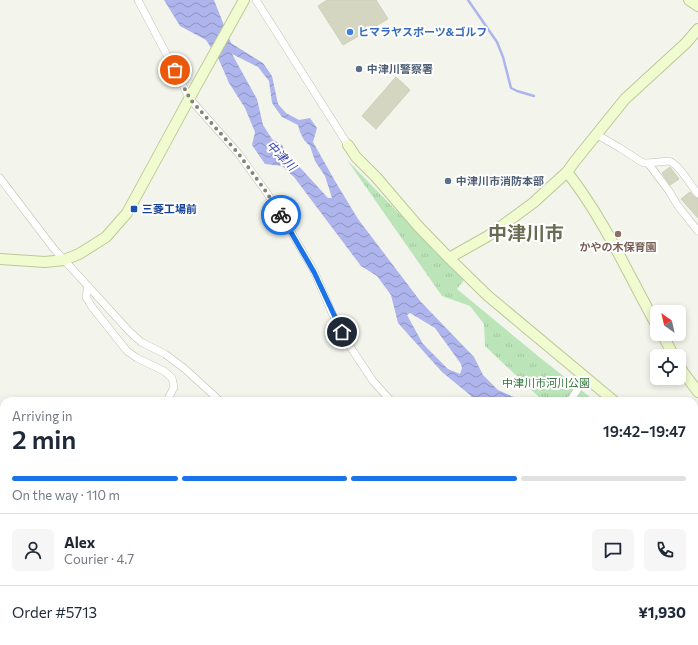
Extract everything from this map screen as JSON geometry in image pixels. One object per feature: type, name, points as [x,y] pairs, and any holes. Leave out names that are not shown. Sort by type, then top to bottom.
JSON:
[{"type":"street","points":[[138,0],[190,99],[238,153],[267,193],[314,272],[332,313],[347,342],[373,381],[387,397]]},
{"type":"street","points":[[0,259],[46,262],[64,260],[80,254],[106,237],[127,213],[244,0]]},
{"type":"street","points":[[256,0],[356,157],[376,177],[418,226],[488,296],[609,397]]},
{"type":"street","points":[[689,0],[698,6]]},
{"type":"street","points":[[449,258],[488,236],[533,203],[567,172],[574,160],[625,99],[686,43],[698,29]]},
{"type":"street","points":[[601,137],[640,161],[648,163],[672,162],[677,166],[698,194]]},
{"type":"street","points":[[648,163],[698,231]]},
{"type":"street","points":[[567,172],[592,208],[650,313]]},
{"type":"street","points":[[0,178],[54,249],[129,332],[141,342],[166,354],[216,397]]},
{"type":"street","points":[[88,286],[86,297],[92,307],[127,351],[137,358],[164,371],[172,378],[174,387],[169,397]]},
{"type":"street","points":[[686,376],[698,392]]},
{"type":"street","points":[[573,397],[585,378]]},
{"type":"green space","name":"中津川市河川公園","points":[[347,160],[464,280],[457,289],[590,397],[539,397],[485,346],[484,324],[470,306],[442,296]]},
{"type":"water","name":"中津川","points":[[164,0],[214,0],[231,43],[263,63],[272,76],[278,104],[286,113],[299,120],[310,118],[317,128],[313,142],[358,219],[421,302],[474,357],[483,375],[498,390],[514,397],[472,397],[442,372],[398,323],[391,295],[377,276],[361,266],[294,177],[282,166],[265,164],[252,145],[255,132],[245,108],[229,83],[219,60],[206,40],[180,26]],"holes":[[[232,54],[258,67],[269,81],[272,103],[282,117],[298,125],[304,140],[310,146],[315,161],[325,176],[332,198],[328,198],[285,151],[282,145],[272,139],[263,125],[257,99]],[[410,313],[435,328],[461,364],[462,368],[460,374],[448,369],[423,344],[407,315]]]},
{"type":"building","name":"ヒマラヤスポーツ&ゴルフ","points":[[327,0],[376,0],[388,19],[343,45],[318,6]]},
{"type":"building","points":[[396,77],[410,90],[376,129],[362,116]]},
{"type":"building","points":[[670,167],[679,179],[670,185],[662,173]]},
{"type":"building","points":[[690,192],[698,199],[698,218],[681,199]]},
{"type":"waterway","points":[[468,0],[497,42],[503,57],[511,88],[534,96]]},
{"type":"way so far","points":[[175,70],[190,99],[238,153],[281,215]]},
{"type":"place","name":"ヒマラヤスポーツ&ゴルフ","points":[[350,32]]},
{"type":"place","name":"中津川警察署","points":[[359,69]]},
{"type":"place","name":"中津川市消防本部","points":[[448,181]]},
{"type":"place","name":"三菱工場前","points":[[134,209]]},
{"type":"place","name":"かやの木保育園","points":[[618,234]]},
{"type":"district","name":"中津川市","points":[[526,233]]},
{"type":"route","points":[[281,215],[314,272],[342,332]]}]
